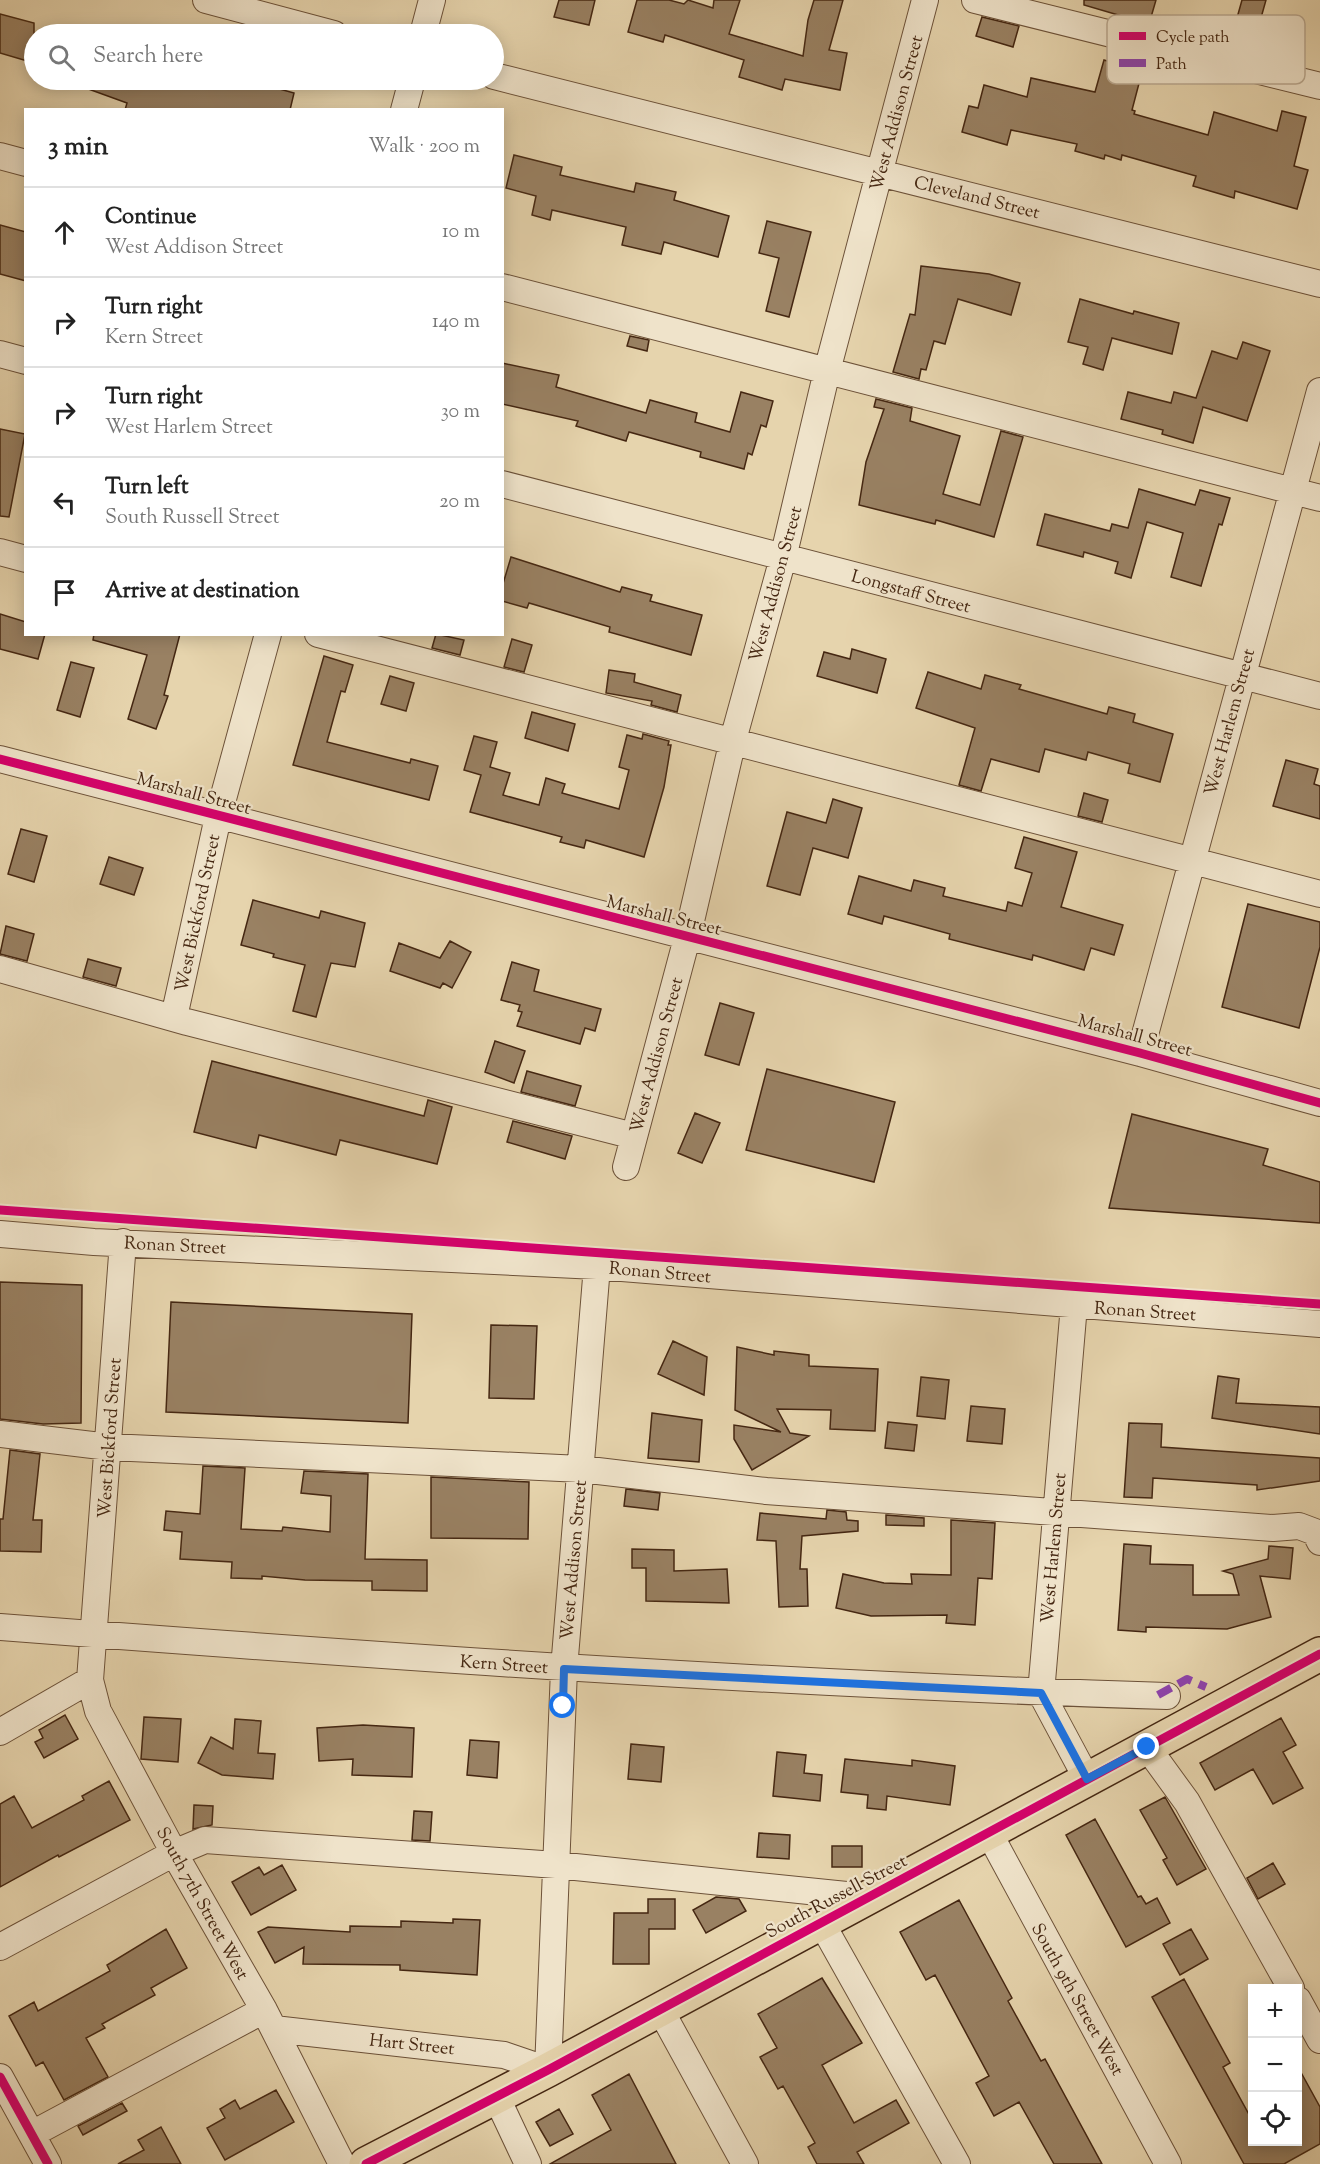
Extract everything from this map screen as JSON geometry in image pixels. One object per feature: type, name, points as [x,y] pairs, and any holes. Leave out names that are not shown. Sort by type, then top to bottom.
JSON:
[{"type":"main road","name":"South Russell Street","points":[[366,2164],[548,2070],[866,1897],[1320,1655]]},
{"type":"street","points":[[206,0],[296,24]]},
{"type":"street","points":[[426,24],[432,0]]},
{"type":"street","name":"West Addison Street","points":[[627,1167],[687,938],[734,740],[783,558],[827,371],[925,0]]},
{"type":"street","points":[[975,0],[1107,33]]},
{"type":"street","name":"Cleveland Street","points":[[504,79],[1320,284]]},
{"type":"street","points":[[1305,82],[1320,86]]},
{"type":"street","points":[[405,108],[409,90]]},
{"type":"street","points":[[0,156],[24,162]]},
{"type":"street","points":[[504,288],[1320,498]]},
{"type":"street","points":[[0,354],[24,360]]},
{"type":"street","name":"West Harlem Street","points":[[1140,1053],[1320,391]]},
{"type":"street","name":"Longstaff Street","points":[[504,485],[1320,696]]},
{"type":"street","points":[[0,552],[24,558]]},
{"type":"street","name":"West Bickford Street","points":[[174,1017],[218,817],[267,636]]},
{"type":"street","points":[[326,636],[734,740],[1320,894]]},
{"type":"street","name":"Marshall Street","points":[[0,759],[1140,1053],[1320,1102]]},
{"type":"street","points":[[0,969],[174,1017],[634,1136]]},
{"type":"street","name":"Ronan Street","points":[[0,1234],[597,1266],[1320,1324]]},
{"type":"street","name":"West Bickford Street","points":[[93,1635],[123,1242]]},
{"type":"street","name":"West Addison Street","points":[[548,2070],[564,1669],[597,1266]]},
{"type":"street","name":"West Harlem Street","points":[[1041,1693],[1074,1305]]},
{"type":"street","points":[[0,1434],[109,1447],[581,1469],[766,1491],[1273,1528],[1299,1526],[1315,1532],[1320,1542]]},
{"type":"street","name":"Kern Street","points":[[0,1627],[564,1669],[1041,1693],[1167,1696]]},
{"type":"street","name":"South 7th Street West","points":[[93,1635],[90,1680],[98,1711],[174,1853],[269,2020],[342,2164]]},
{"type":"street","points":[[0,1732],[90,1680]]},
{"type":"street","points":[[1041,1693],[1087,1779]]},
{"type":"street","points":[[1147,1747],[1187,1802],[1288,1984]]},
{"type":"street","name":"South 9th Street West","points":[[989,1833],[1168,2164]]},
{"type":"street","points":[[0,1947],[174,1853],[205,1840],[556,1866],[866,1897]]},
{"type":"street","points":[[821,1922],[957,2164]]},
{"type":"street","points":[[1302,2007],[1320,2040]]},
{"type":"street","points":[[660,2009],[745,2164]]},
{"type":"street","points":[[32,2134],[269,2020]]},
{"type":"street","name":"Hart Street","points":[[269,2020],[504,2055],[548,2070]]},
{"type":"street","points":[[0,2077],[48,2164]]},
{"type":"street","points":[[496,2096],[528,2164]]},
{"type":"building","points":[[559,0],[595,0],[589,25],[554,17]]},
{"type":"building","points":[[637,0],[669,0],[684,4],[688,0],[713,8],[714,0],[740,0],[729,34],[803,56],[808,20],[814,0],[843,0],[829,50],[847,53],[840,90],[785,79],[782,90],[739,77],[744,60],[665,35],[663,42],[628,32]]},
{"type":"building","points":[[1084,0],[1156,0],[1152,15],[1118,15],[1084,5]]},
{"type":"building","points":[[1242,0],[1266,0],[1262,15],[1238,15]]},
{"type":"building","points":[[0,14],[34,23],[24,24],[24,60],[0,53]]},
{"type":"building","points":[[982,17],[1019,26],[1013,47],[976,36]]},
{"type":"building","points":[[1104,60],[1107,61],[1107,84],[1139,84],[1132,110],[1135,111],[1134,114],[1208,135],[1214,112],[1277,131],[1282,111],[1306,117],[1294,166],[1308,170],[1297,209],[1235,191],[1234,198],[1193,186],[1196,176],[1122,155],[1121,160],[1105,155],[1104,159],[1075,151],[1077,144],[1011,130],[1007,145],[962,132],[969,106],[978,108],[984,85],[1027,97],[1031,78],[1095,92]]},
{"type":"building","points":[[91,90],[283,90],[294,93],[290,108],[126,108],[127,103]]},
{"type":"building","points":[[514,155],[562,167],[560,175],[634,192],[636,183],[676,192],[674,200],[729,216],[718,257],[664,242],[661,254],[622,245],[626,227],[552,210],[550,220],[532,215],[536,196],[506,188]]},
{"type":"building","points":[[767,221],[811,232],[789,317],[766,311],[779,258],[759,253]]},
{"type":"building","points":[[0,225],[24,231],[24,280],[0,274]]},
{"type":"building","points":[[921,266],[989,274],[1020,283],[1011,315],[958,299],[945,344],[934,341],[926,370],[921,369],[919,379],[893,372],[910,314],[915,315]]},
{"type":"building","points":[[1080,299],[1133,314],[1134,311],[1179,323],[1172,354],[1112,338],[1103,370],[1083,364],[1088,347],[1068,342]]},
{"type":"building","points":[[630,336],[649,340],[647,351],[627,346]]},
{"type":"building","points":[[1243,342],[1270,351],[1247,421],[1203,407],[1193,443],[1162,434],[1163,430],[1121,419],[1128,392],[1171,403],[1174,392],[1196,398],[1212,351],[1237,359]]},
{"type":"building","points":[[504,363],[559,375],[556,387],[646,413],[650,400],[697,413],[695,422],[730,432],[741,392],[773,401],[766,427],[761,425],[752,455],[748,453],[744,469],[700,457],[701,452],[629,432],[626,441],[576,426],[578,421],[504,404]]},
{"type":"building","points":[[876,399],[912,408],[910,421],[960,436],[943,494],[980,505],[1001,431],[1023,437],[994,537],[936,520],[935,524],[859,505],[866,462],[884,409],[874,407]]},
{"type":"building","points":[[0,429],[24,434],[24,439],[9,517],[0,516]]},
{"type":"building","points":[[1139,489],[1195,505],[1200,490],[1230,498],[1222,525],[1219,524],[1201,586],[1171,577],[1183,533],[1147,522],[1131,578],[1115,573],[1118,562],[1084,552],[1083,557],[1037,545],[1045,514],[1110,531],[1112,524],[1128,528]]},
{"type":"building","points":[[511,557],[620,592],[622,587],[652,595],[650,601],[702,615],[691,655],[609,632],[610,627],[529,603],[527,608],[504,602],[504,580]]},
{"type":"building","points":[[0,614],[24,621],[24,636],[44,636],[38,659],[0,649]]},
{"type":"building","points":[[94,636],[179,636],[164,695],[168,696],[156,729],[128,719],[147,655],[93,640]]},
{"type":"building","points":[[435,636],[464,640],[460,655],[432,648]]},
{"type":"building","points":[[512,639],[532,645],[524,672],[504,667]]},
{"type":"building","points":[[852,649],[886,659],[877,693],[817,676],[824,652],[850,659]]},
{"type":"building","points":[[324,656],[353,665],[345,692],[341,691],[327,742],[410,763],[411,759],[438,766],[429,800],[293,765]]},
{"type":"building","points":[[71,662],[94,668],[80,717],[57,710]]},
{"type":"building","points":[[609,670],[635,674],[634,682],[681,695],[677,712],[651,705],[652,701],[606,693]]},
{"type":"building","points":[[928,672],[981,689],[985,675],[1021,685],[1019,689],[1107,714],[1109,707],[1135,714],[1133,722],[1173,734],[1160,782],[1128,773],[1130,764],[1088,752],[1086,760],[1045,749],[1039,772],[991,759],[981,791],[959,785],[975,728],[916,708]]},
{"type":"building","points":[[390,676],[414,683],[406,711],[381,704]]},
{"type":"building","points":[[532,712],[575,724],[568,751],[525,738]]},
{"type":"building","points":[[643,734],[669,741],[668,745],[671,745],[664,787],[644,857],[586,840],[584,848],[560,842],[562,837],[470,812],[481,775],[464,770],[474,736],[497,742],[490,767],[510,773],[503,795],[539,805],[546,778],[565,784],[562,793],[619,809],[629,770],[619,767],[627,735],[642,739]]},
{"type":"building","points":[[1286,760],[1318,769],[1314,784],[1320,786],[1320,819],[1273,806]]},
{"type":"building","points":[[1084,793],[1108,800],[1102,822],[1078,816]]},
{"type":"building","points":[[833,799],[862,808],[848,858],[813,848],[800,895],[767,886],[787,812],[826,823]]},
{"type":"building","points":[[21,829],[47,836],[34,882],[8,874]]},
{"type":"building","points":[[1024,837],[1077,852],[1061,907],[1123,925],[1114,955],[1091,948],[1084,970],[1033,955],[1032,960],[949,939],[950,934],[884,916],[882,924],[848,914],[859,876],[911,891],[914,880],[945,888],[943,896],[1006,911],[1008,902],[1022,906],[1032,873],[1015,868]]},
{"type":"building","points":[[109,857],[143,868],[134,895],[100,884]]},
{"type":"building","points":[[253,900],[319,918],[321,911],[365,923],[355,967],[331,963],[316,1017],[293,1011],[305,965],[273,957],[274,954],[241,945]]},
{"type":"building","points":[[1248,904],[1320,922],[1320,947],[1299,1028],[1222,1007]]},
{"type":"building","points":[[6,926],[34,934],[27,961],[0,954]]},
{"type":"building","points":[[450,941],[471,952],[452,988],[443,983],[440,988],[390,971],[399,943],[440,958]]},
{"type":"building","points":[[88,959],[121,968],[116,986],[83,977]]},
{"type":"building","points":[[512,962],[539,970],[534,991],[601,1009],[595,1031],[585,1028],[580,1044],[517,1026],[522,1012],[518,1011],[520,1005],[501,1000]]},
{"type":"building","points":[[720,1003],[754,1013],[739,1065],[705,1055]]},
{"type":"building","points":[[495,1041],[525,1051],[514,1083],[485,1072]]},
{"type":"building","points":[[212,1061],[424,1116],[428,1100],[452,1107],[437,1164],[340,1140],[336,1155],[259,1135],[256,1148],[194,1132]]},
{"type":"building","points":[[767,1069],[895,1102],[874,1182],[746,1150]]},
{"type":"building","points":[[527,1071],[581,1086],[575,1106],[521,1092]]},
{"type":"building","points":[[695,1113],[720,1123],[702,1163],[678,1153]]},
{"type":"building","points":[[1132,1114],[1268,1149],[1263,1165],[1320,1182],[1320,1223],[1109,1208]]},
{"type":"building","points":[[513,1121],[572,1136],[565,1159],[507,1142]]},
{"type":"building","points":[[0,1282],[82,1285],[81,1423],[43,1424],[0,1419]]},
{"type":"building","points":[[171,1302],[412,1314],[408,1423],[166,1412]]},
{"type":"building","points":[[491,1325],[537,1326],[534,1399],[489,1398]]},
{"type":"building","points":[[673,1341],[707,1357],[704,1395],[658,1374]]},
{"type":"building","points":[[737,1347],[774,1355],[774,1351],[809,1355],[809,1366],[878,1369],[875,1431],[830,1429],[831,1410],[777,1409],[790,1433],[809,1436],[752,1470],[734,1439],[734,1425],[781,1432],[735,1410]]},
{"type":"building","points":[[1218,1376],[1239,1379],[1236,1403],[1320,1407],[1320,1434],[1212,1418]]},
{"type":"building","points":[[921,1377],[949,1380],[945,1419],[917,1416]]},
{"type":"building","points":[[971,1406],[1005,1409],[1002,1444],[967,1441]]},
{"type":"building","points":[[652,1413],[702,1420],[699,1462],[648,1458]]},
{"type":"building","points":[[888,1422],[917,1425],[914,1451],[885,1448]]},
{"type":"building","points":[[1129,1423],[1162,1424],[1161,1447],[1320,1458],[1320,1481],[1257,1490],[1257,1485],[1153,1478],[1152,1498],[1124,1497]]},
{"type":"building","points":[[10,1450],[40,1454],[33,1520],[42,1520],[41,1552],[0,1551],[0,1519],[3,1519]]},
{"type":"building","points":[[203,1466],[245,1468],[241,1529],[282,1531],[283,1527],[330,1532],[331,1496],[301,1493],[304,1471],[368,1474],[365,1559],[427,1560],[427,1591],[372,1590],[372,1581],[305,1580],[262,1576],[262,1579],[231,1578],[232,1562],[180,1559],[182,1532],[164,1530],[166,1511],[200,1514]]},
{"type":"building","points":[[431,1477],[529,1482],[528,1539],[431,1538]]},
{"type":"building","points":[[626,1489],[660,1493],[658,1510],[624,1506]]},
{"type":"building","points":[[827,1510],[846,1512],[847,1520],[858,1521],[858,1531],[802,1536],[800,1569],[807,1569],[808,1606],[779,1607],[776,1541],[757,1540],[760,1513],[826,1519]]},
{"type":"building","points":[[886,1515],[924,1518],[924,1526],[886,1525]]},
{"type":"building","points":[[951,1520],[995,1523],[992,1579],[978,1578],[975,1625],[946,1623],[947,1615],[871,1616],[836,1608],[843,1574],[884,1583],[912,1584],[911,1574],[951,1575]]},
{"type":"building","points":[[1124,1544],[1151,1546],[1150,1564],[1193,1565],[1193,1595],[1239,1595],[1233,1574],[1223,1571],[1268,1559],[1269,1546],[1293,1548],[1290,1579],[1260,1576],[1271,1617],[1227,1629],[1146,1627],[1146,1632],[1118,1630]]},
{"type":"building","points":[[632,1549],[674,1550],[674,1571],[727,1569],[729,1603],[646,1601],[646,1568],[632,1568]]},
{"type":"building","points":[[65,1715],[78,1739],[44,1758],[35,1742],[43,1738],[39,1730]]},
{"type":"building","points":[[144,1717],[181,1719],[178,1762],[141,1759]]},
{"type":"building","points":[[1281,1718],[1296,1745],[1283,1752],[1303,1788],[1273,1804],[1253,1769],[1215,1790],[1200,1763]]},
{"type":"building","points":[[235,1719],[261,1721],[258,1753],[275,1754],[273,1779],[222,1775],[198,1763],[211,1737],[233,1749]]},
{"type":"building","points":[[363,1725],[414,1728],[412,1777],[352,1775],[353,1759],[319,1761],[317,1728]]},
{"type":"building","points":[[470,1740],[499,1742],[497,1778],[467,1775]]},
{"type":"building","points":[[631,1744],[664,1747],[661,1782],[628,1779]]},
{"type":"building","points":[[777,1752],[806,1755],[804,1773],[822,1775],[820,1801],[773,1796]]},
{"type":"building","points":[[845,1759],[912,1766],[912,1760],[955,1766],[950,1805],[887,1796],[886,1810],[867,1808],[868,1795],[841,1792]]},
{"type":"building","points":[[109,1781],[130,1820],[59,1857],[58,1855],[0,1887],[0,1804],[14,1796],[32,1828],[84,1800],[82,1796]]},
{"type":"building","points":[[1165,1797],[1206,1869],[1177,1885],[1163,1860],[1167,1858],[1140,1810]]},
{"type":"building","points":[[194,1805],[213,1806],[212,1825],[193,1829]]},
{"type":"building","points":[[414,1811],[432,1812],[430,1841],[412,1840]]},
{"type":"building","points":[[1095,1819],[1138,1897],[1141,1896],[1146,1904],[1157,1898],[1170,1923],[1126,1947],[1066,1835]]},
{"type":"building","points":[[759,1833],[790,1835],[789,1859],[757,1857]]},
{"type":"building","points":[[832,1846],[862,1846],[862,1867],[832,1867]]},
{"type":"building","points":[[1273,1863],[1285,1884],[1258,1899],[1247,1878]]},
{"type":"building","points":[[282,1865],[296,1890],[251,1915],[232,1882],[259,1867],[264,1875]]},
{"type":"building","points":[[716,1897],[739,1899],[746,1911],[706,1933],[693,1910]]},
{"type":"building","points":[[648,1899],[675,1899],[675,1929],[649,1929],[649,1964],[613,1964],[614,1913],[648,1913]]},
{"type":"building","points":[[959,1900],[1012,1998],[1008,2001],[1041,2061],[1045,2059],[1102,2164],[1054,2164],[1019,2102],[994,2116],[976,2083],[989,2076],[935,1975],[926,1980],[900,1932]]},
{"type":"building","points":[[453,1919],[480,1920],[477,1975],[400,1970],[400,1965],[303,1964],[304,1947],[275,1963],[258,1932],[268,1927],[350,1932],[350,1926],[401,1927],[401,1921],[453,1923]]},
{"type":"building","points":[[166,1929],[187,1968],[151,1988],[155,1995],[102,2024],[105,2028],[86,2038],[108,2077],[64,2100],[43,2062],[36,2066],[9,2016],[34,2002],[38,2011],[110,1971],[107,1965]]},
{"type":"building","points":[[1191,1929],[1208,1959],[1180,1975],[1163,1944]]},
{"type":"building","points":[[822,1978],[862,2043],[822,2065],[854,2123],[896,2100],[909,2123],[857,2152],[864,2164],[817,2164],[808,2147],[815,2143],[783,2086],[778,2089],[760,2057],[777,2048],[758,2014]]},
{"type":"building","points":[[1184,1979],[1230,2063],[1223,2067],[1248,2113],[1248,2146],[1302,2146],[1302,2074],[1320,2107],[1320,2144],[1284,2164],[1244,2164],[1152,1997]]},
{"type":"building","points":[[629,2074],[676,2164],[550,2164],[611,2130],[592,2095]]},
{"type":"building","points":[[276,2090],[294,2122],[225,2160],[207,2128],[225,2118],[220,2109],[235,2100],[240,2109]]},
{"type":"building","points":[[122,2103],[127,2111],[83,2135],[78,2126]]},
{"type":"building","points":[[559,2109],[573,2134],[550,2146],[536,2122]]},
{"type":"building","points":[[161,2127],[181,2164],[118,2164],[144,2150],[138,2140]]},
{"type":"marked path","points":[[1158,1695],[1187,1679],[1206,1687]]},
{"type":"cycle path","points":[[0,759],[1140,1053],[1320,1103]]},
{"type":"cycle path","points":[[0,1210],[1320,1304]]},
{"type":"cycle path","points":[[366,2164],[548,2070],[1320,1654]]},
{"type":"cycle path","points":[[0,2077],[48,2164]]},
{"type":"route","points":[[563,1706],[564,1669],[1041,1693],[1087,1779],[1147,1747]]}]
